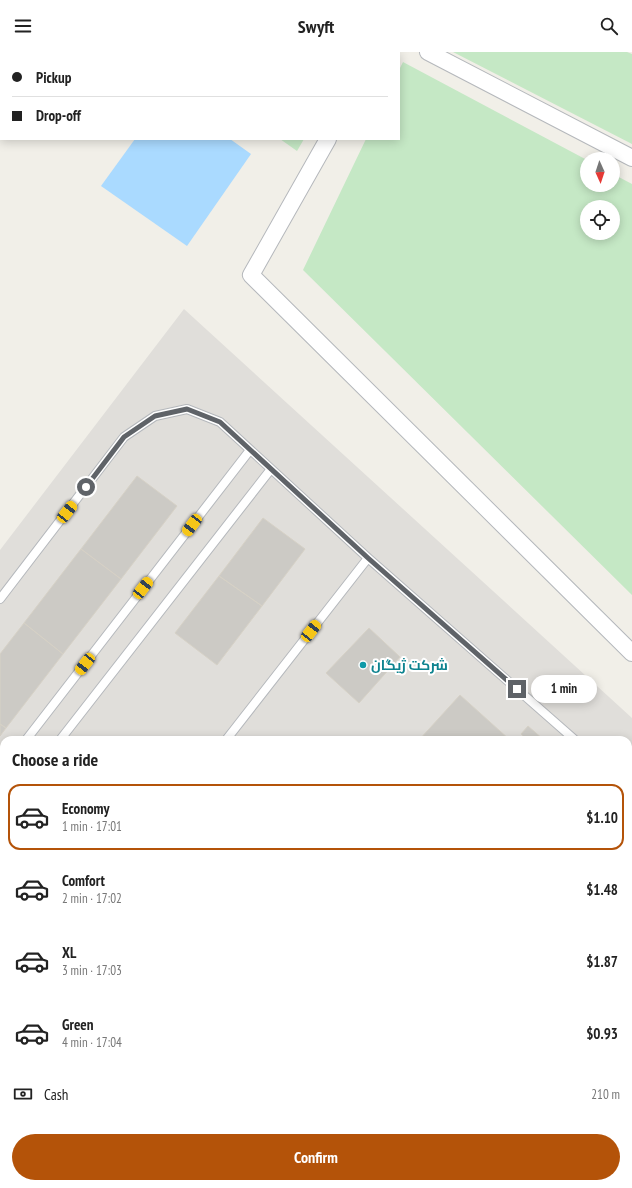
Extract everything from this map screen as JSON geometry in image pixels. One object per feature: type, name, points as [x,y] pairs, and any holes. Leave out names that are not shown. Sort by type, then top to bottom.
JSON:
[{"type":"street","points":[[428,52],[632,158]]},
{"type":"street","points":[[327,140],[251,275],[632,653]]},
{"type":"lane","points":[[0,599],[124,437],[155,416],[187,409],[220,422],[368,558],[570,736]]},
{"type":"lane","points":[[29,736],[250,450]]},
{"type":"lane","points":[[63,736],[271,469]]},
{"type":"lane","points":[[229,736],[368,558]]},
{"type":"shaded area","points":[[184,309],[632,718],[632,736],[0,736],[0,550]]},
{"type":"green space","points":[[453,52],[627,52],[632,54],[632,144]]},
{"type":"green space","points":[[403,62],[580,156],[580,192],[620,192],[620,178],[632,184],[632,595],[303,270],[366,140],[400,140],[400,68]]},
{"type":"green space","points":[[281,140],[303,140],[297,151]]},
{"type":"water","points":[[134,140],[231,140],[251,154],[187,246],[101,186]]},
{"type":"building","points":[[137,476],[177,506],[121,579],[81,549]]},
{"type":"building","points":[[263,518],[305,549],[262,606],[219,576]]},
{"type":"building","points":[[81,549],[121,579],[63,654],[24,623]]},
{"type":"building","points":[[219,576],[262,606],[217,665],[175,633]]},
{"type":"building","points":[[24,623],[63,654],[6,728],[0,724],[0,654]]},
{"type":"building","name":"شرکت ژیگان","points":[[369,628],[400,657],[359,703],[326,673]]},
{"type":"building","points":[[460,695],[506,736],[423,736]]},
{"type":"building","points":[[0,724],[6,728],[0,736]]},
{"type":"building","points":[[528,726],[539,736],[523,736],[521,734]]},
{"type":"place","name":"شرکت ژیگان","points":[[363,665]]},
{"type":"route","points":[[86,487],[124,437],[155,416],[187,409],[220,422],[368,558],[517,689]]}]
